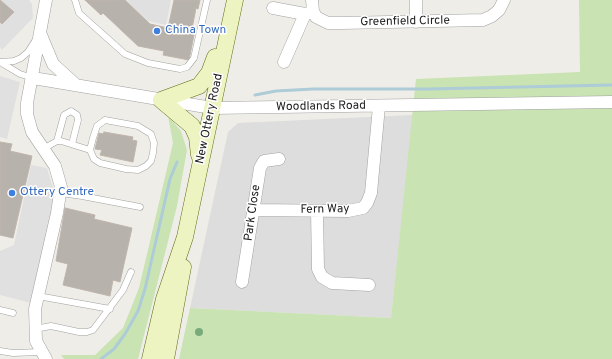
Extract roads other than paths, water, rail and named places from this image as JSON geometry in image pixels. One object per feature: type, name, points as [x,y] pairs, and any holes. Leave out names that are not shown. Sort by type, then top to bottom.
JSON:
[{"type":"main road","points":[[162,100],[192,90],[205,80],[212,68],[222,30],[234,5]]},
{"type":"main road","name":"New Ottery Road","points":[[150,359],[164,299],[185,237],[234,5]]},
{"type":"main road","points":[[162,100],[192,126],[197,136],[200,167]]},
{"type":"main road","name":"New Ottery Road","points":[[166,359],[183,268],[185,237]]},
{"type":"street","points":[[44,355],[36,341],[35,310],[61,193],[55,166],[32,132],[28,114],[28,95],[33,78],[46,0]]},
{"type":"street","points":[[416,0],[416,22]]},
{"type":"street","name":"Greenfield Circle","points":[[310,8],[316,17],[328,22],[483,20],[492,16],[499,10],[504,0]]},
{"type":"street","points":[[273,8],[310,8],[284,62]]},
{"type":"street","points":[[40,32],[46,50],[53,64],[76,85]]},
{"type":"street","name":"Woodlands Road","points":[[33,78],[212,108],[612,102]]},
{"type":"street","name":"Fern Way","points":[[254,210],[348,211],[362,208],[367,203],[371,193],[379,106]]},
{"type":"street","name":"Park Close","points":[[242,282],[260,168],[264,161],[279,159]]},
{"type":"street","points":[[317,211],[318,269],[322,277],[332,283],[370,285]]},
{"type":"lane","points":[[75,0],[79,13],[124,54],[148,63],[180,69],[187,67],[194,58],[207,0]]},
{"type":"lane","points":[[0,62],[14,61],[21,58],[28,52],[40,32]]},
{"type":"lane","points":[[0,62],[20,74],[33,78]]},
{"type":"lane","points":[[57,141],[64,115],[71,111],[77,115],[78,120],[72,144]]},
{"type":"lane","points":[[43,149],[57,141],[72,144],[90,150],[94,159],[100,163],[138,170],[146,166],[151,161],[154,143],[151,134],[138,126],[105,120],[97,126],[90,150]]},
{"type":"lane","points":[[61,193],[140,208]]},
{"type":"lane","points":[[35,328],[51,326],[88,332],[99,324],[110,309],[123,290],[131,272]]},
{"type":"lane","points":[[38,296],[110,309]]},
{"type":"lane","points":[[0,310],[13,314]]},
{"type":"lane","points":[[0,351],[44,355]]},
{"type":"waterway","points":[[255,95],[276,91],[313,89],[428,89],[612,85]]},
{"type":"waterway","points":[[101,359],[114,349],[125,334],[138,311],[145,289],[170,179],[177,162]]},
{"type":"place","name":"China Town","points":[[157,31]]},
{"type":"place","name":"Ottery Centre","points":[[12,193]]}]
